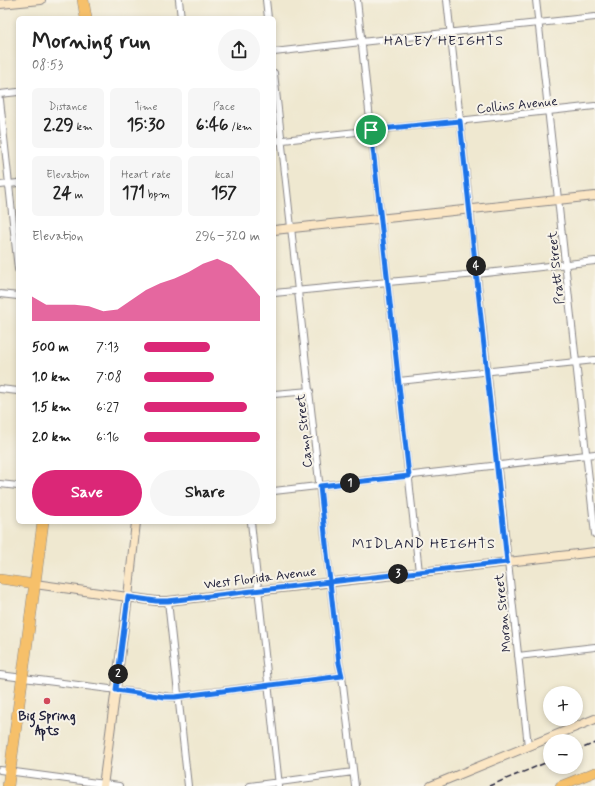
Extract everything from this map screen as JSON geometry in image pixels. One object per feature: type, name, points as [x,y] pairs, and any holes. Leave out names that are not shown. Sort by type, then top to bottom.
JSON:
[{"type":"highway","points":[[83,0],[86,16]]},
{"type":"highway","points":[[8,786],[5,770],[22,678],[43,524]]},
{"type":"main road","name":"West Florida Avenue","points":[[0,579],[35,584]]},
{"type":"main road","points":[[560,786],[595,772]]},
{"type":"street","points":[[0,4],[41,0]]},
{"type":"street","points":[[179,0],[181,16]]},
{"type":"street","points":[[266,0],[268,16]]},
{"type":"street","points":[[357,0],[419,572]]},
{"type":"street","name":"Moran Street","points":[[447,0],[528,746]]},
{"type":"street","name":"Pratt Street","points":[[536,0],[595,534]]},
{"type":"street","points":[[276,52],[595,17]]},
{"type":"street","name":"Camp Street","points":[[276,89],[339,663],[342,676],[355,786]]},
{"type":"street","points":[[0,94],[16,92]]},
{"type":"street","points":[[0,100],[16,250]]},
{"type":"street","name":"Collins Avenue","points":[[276,141],[595,106]]},
{"type":"street","points":[[0,185],[16,183]]},
{"type":"street","points":[[276,230],[595,196]]},
{"type":"street","points":[[276,293],[477,274],[595,260]]},
{"type":"street","points":[[0,294],[16,296]]},
{"type":"street","points":[[399,381],[595,360]]},
{"type":"street","points":[[0,389],[16,391]]},
{"type":"street","points":[[276,394],[310,391]]},
{"type":"street","points":[[276,491],[595,454]]},
{"type":"street","points":[[0,484],[16,486]]},
{"type":"street","points":[[103,785],[128,597],[136,524]]},
{"type":"street","points":[[251,524],[279,784]]},
{"type":"street","name":"West Florida Avenue","points":[[35,584],[156,601],[168,601],[595,552]]},
{"type":"street","points":[[168,601],[188,786]]},
{"type":"street","points":[[518,656],[595,647]]},
{"type":"street","points":[[0,675],[165,697],[342,676]]},
{"type":"street","points":[[431,786],[595,719]]},
{"type":"street","points":[[5,770],[103,785],[119,786]]},
{"type":"street","points":[[250,786],[279,784],[353,772]]},
{"type":"railway","points":[[583,748],[595,743]]},
{"type":"railway","points":[[489,786],[543,764]]},
{"type":"place","name":"Big Spring Apts","points":[[47,701]]},
{"type":"district","name":"HALEY HEIGHTS","points":[[444,40]]},
{"type":"district","name":"MIDLAND HEIGHTS","points":[[424,543]]},
{"type":"route","points":[[371,130],[409,476],[320,486],[330,582],[168,601],[128,597],[116,690],[175,697],[342,676],[339,663],[330,582],[507,562],[460,121],[371,130]]}]
